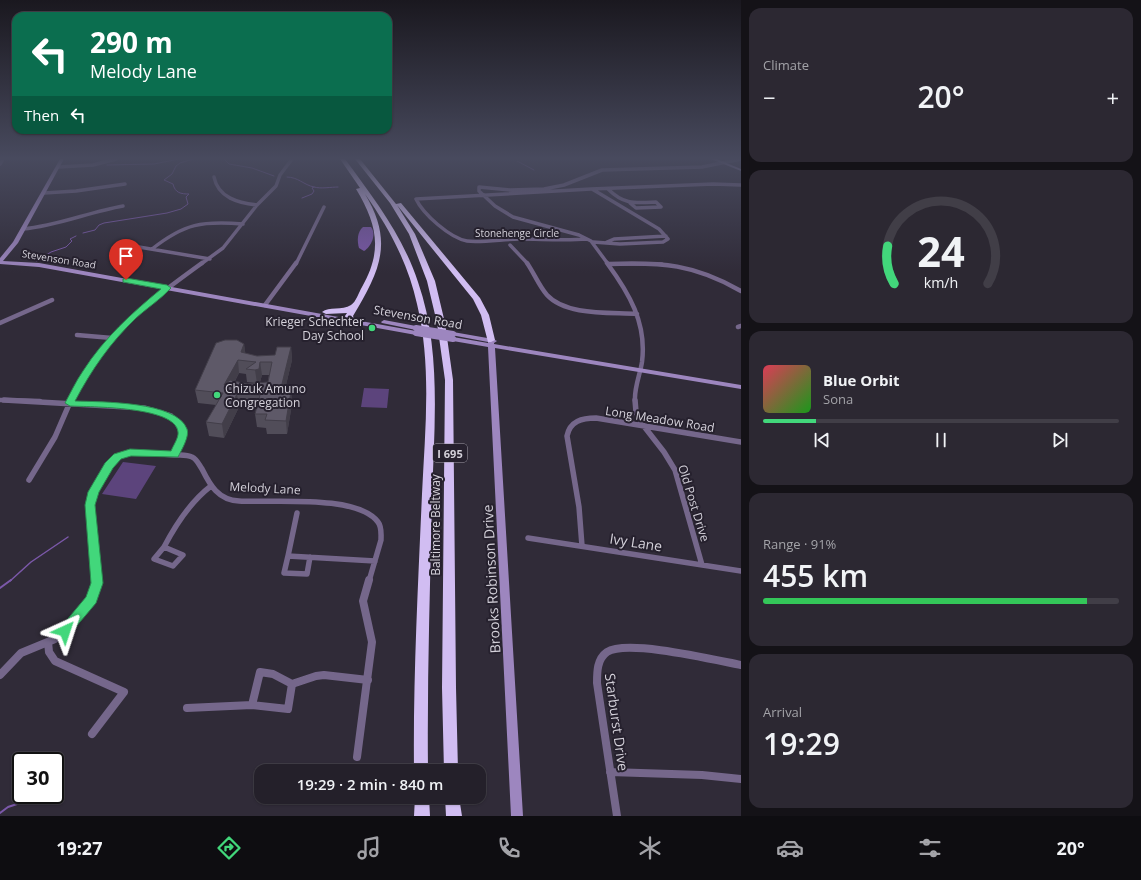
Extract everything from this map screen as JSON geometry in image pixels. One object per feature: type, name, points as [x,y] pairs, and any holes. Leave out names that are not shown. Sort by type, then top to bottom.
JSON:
[{"type":"highway","points":[[350,318],[355,306],[367,287],[375,267],[379,249],[379,232],[363,197]]},
{"type":"highway","name":"Baltimore Beltway","points":[[371,197],[402,248],[415,282],[427,343],[430,380],[421,685],[422,764]]},
{"type":"highway","name":"Baltimore Beltway","points":[[388,197],[412,234],[431,281],[442,323],[449,380],[449,688],[451,764]]},
{"type":"highway","points":[[393,197],[476,298],[485,315],[491,343]]},
{"type":"highway","points":[[326,312],[345,311],[355,306]]},
{"type":"highway","points":[[422,804],[422,816]]},
{"type":"highway","points":[[453,804],[454,816]]},
{"type":"main road","points":[[0,262],[12,248],[42,197]]},
{"type":"main road","name":"Stevenson Road","points":[[0,262],[31,264],[265,305],[350,318],[550,355],[741,387]]},
{"type":"main road","name":"Stevenson Road","points":[[280,307],[326,312],[350,318]]},
{"type":"main road","name":"Brooks Robinson Drive","points":[[491,343],[517,816]]},
{"type":"street","points":[[229,197],[241,203],[257,205]]},
{"type":"street","points":[[29,480],[55,437],[70,403],[87,371],[112,338],[134,316],[167,288],[210,259],[228,244],[257,205],[265,197]]},
{"type":"street","name":"Stonehenge Circle","points":[[448,197],[416,199],[418,204],[428,216],[466,241],[521,239],[564,241],[591,240],[620,244],[663,242],[668,239],[659,229],[605,197]]},
{"type":"street","points":[[484,197],[495,206],[513,217],[591,240]]},
{"type":"street","points":[[617,197],[621,201],[630,203],[656,202],[661,206],[636,208],[630,203]]},
{"type":"street","points":[[23,229],[58,225],[97,211],[123,206]]},
{"type":"street","points":[[265,305],[294,268],[324,207]]},
{"type":"street","points":[[152,249],[173,232],[190,226],[208,223],[243,224]]},
{"type":"street","name":"Old Post Drive","points":[[591,240],[626,288],[637,314],[642,338],[640,370],[635,405],[643,425],[664,452],[675,470],[702,565]]},
{"type":"street","points":[[510,245],[525,259],[546,294],[556,303],[582,310],[637,314]]},
{"type":"street","points":[[133,246],[210,259]]},
{"type":"street","points":[[609,264],[652,262],[683,266],[712,275],[741,291]]},
{"type":"street","points":[[0,323],[52,300]]},
{"type":"street","points":[[77,335],[112,338]]},
{"type":"street","points":[[0,400],[70,403],[155,410],[171,416],[180,425],[183,434],[174,455],[130,452],[118,456],[109,466],[90,500],[97,583],[95,592],[86,608],[65,631],[48,642],[21,653],[0,675]]},
{"type":"street","name":"Long Meadow Road","points":[[582,546],[579,506],[567,436],[569,428],[576,421],[596,418],[741,442]]},
{"type":"street","name":"Melody Lane","points":[[174,455],[188,456],[196,459],[215,492],[226,499],[348,505],[363,510],[377,521],[381,531],[381,540],[363,600],[372,642],[357,757]]},
{"type":"street","points":[[164,547],[177,522],[203,492],[211,486]]},
{"type":"street","points":[[297,513],[284,573],[307,574],[310,557]]},
{"type":"street","name":"Ivy Lane","points":[[528,538],[741,571]]},
{"type":"street","points":[[288,556],[375,561]]},
{"type":"street","points":[[48,642],[48,652],[55,661],[124,692],[92,734]]},
{"type":"street","name":"Starburst Drive","points":[[617,816],[596,673],[597,665],[601,657],[607,651],[616,647],[639,647],[741,665]]},
{"type":"street","points":[[252,705],[260,672],[273,674],[292,684],[316,676],[324,675],[368,680]]},
{"type":"street","points":[[187,708],[252,705],[288,709],[292,684]]},
{"type":"street","points":[[610,772],[741,778]]},
{"type":"shaded area","points":[[363,227],[371,227],[373,230],[371,243],[364,251],[359,248],[358,240],[360,231]]},
{"type":"shaded area","points":[[364,388],[389,389],[387,408],[361,407]]},
{"type":"shaded area","points":[[123,462],[156,466],[136,499],[102,494]]},
{"type":"building","points":[[225,340],[237,340],[244,344],[241,352],[257,356],[275,355],[277,347],[291,347],[281,388],[291,391],[286,421],[265,420],[267,414],[255,414],[260,395],[237,394],[222,424],[206,422],[223,393],[195,390],[216,343]],"holes":[[[238,360],[256,362],[246,369],[259,369],[260,362],[272,362],[268,382],[247,384],[230,380],[224,385]]]},
{"type":"waterway","points":[[83,233],[95,230],[99,225],[104,223],[167,213],[181,209],[188,204],[186,197]]},
{"type":"waterway","points":[[37,261],[51,252],[66,247],[72,241],[70,239],[76,236]]},
{"type":"waterway","points":[[10,581],[31,562],[68,537]]},
{"type":"waterway","points":[[0,588],[11,580]]},
{"type":"waterway","points":[[0,813],[8,807],[17,804]]},
{"type":"place","name":"Krieger Schechter Day School","points":[[372,328]]},
{"type":"place","name":"Chizuk Amuno Congregation","points":[[217,395]]},
{"type":"route","points":[[65,631],[86,608],[92,600],[95,592],[97,583],[90,500],[113,459],[130,452],[174,455],[183,434],[183,429],[175,419],[155,410],[70,403],[76,389],[87,371],[109,341],[148,303],[167,288],[126,280]]}]
